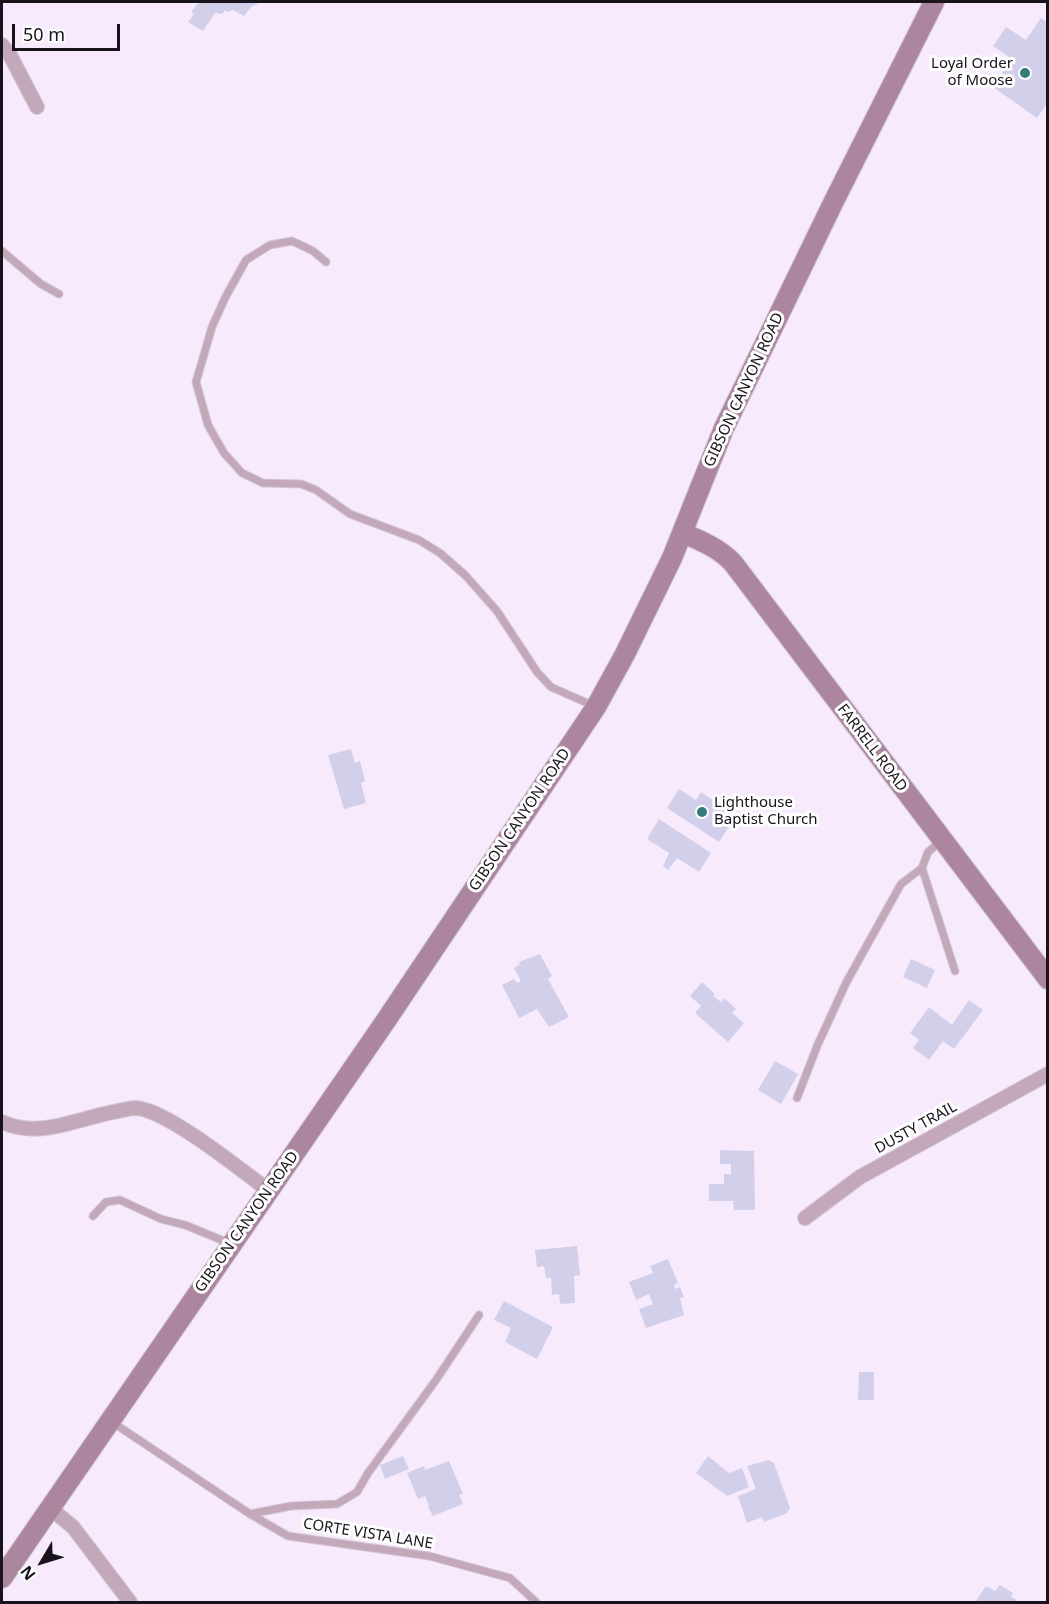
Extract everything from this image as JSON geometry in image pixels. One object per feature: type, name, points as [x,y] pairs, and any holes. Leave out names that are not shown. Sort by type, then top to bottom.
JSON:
[{"type":"main road","name":"GIBSON CANYON ROAD","points":[[2,1578],[383,1024],[596,707],[625,654],[682,533],[724,428],[934,2]]},
{"type":"main road","name":"FARRELL ROAD","points":[[682,533],[711,546],[733,563],[1047,979]]},
{"type":"street","points":[[2,45],[10,55],[37,107]]},
{"type":"street","name":"DUSTY TRAIL","points":[[805,1218],[860,1177],[1047,1074]]},
{"type":"street","points":[[2,1122],[30,1130],[52,1128],[94,1116],[136,1108],[159,1115],[207,1145],[268,1190]]},
{"type":"street","points":[[50,1508],[73,1527],[130,1602]]},
{"type":"lane","points":[[326,262],[313,251],[292,241],[270,245],[246,260],[225,298],[212,327],[196,382],[208,425],[224,453],[242,473],[263,483],[301,484],[316,490],[350,514],[419,540],[440,553],[498,611],[537,672],[551,687],[596,707]]},
{"type":"lane","points":[[2,251],[41,284],[59,294]]},
{"type":"lane","points":[[797,1098],[818,1044],[846,983],[902,884],[922,868],[928,852],[941,841]]},
{"type":"lane","points":[[922,868],[955,971]]},
{"type":"lane","points":[[93,1216],[106,1202],[120,1200],[161,1219],[185,1225],[231,1244]]},
{"type":"lane","points":[[250,1514],[291,1506],[337,1504],[357,1491],[479,1315]]},
{"type":"lane","name":"CORTE VISTA LANE","points":[[110,1421],[250,1514],[288,1536],[429,1556],[510,1578],[536,1602]]},
{"type":"building","points":[[199,2],[258,2],[244,16],[233,10],[228,12],[225,10],[222,14],[215,13],[203,31],[188,22],[194,14],[191,12]]},
{"type":"building","name":"Loyal Order of Moose","points":[[1041,18],[1048,23],[1048,102],[1037,118],[993,87],[1012,59],[993,46],[1006,27],[1026,40]]},
{"type":"building","points":[[351,749],[355,763],[360,761],[365,781],[361,783],[366,803],[344,809],[328,755]]},
{"type":"building","name":"Lighthouse Baptist Church","points":[[679,789],[696,800],[701,792],[736,816],[719,842],[667,808]]},
{"type":"building","points":[[659,819],[711,853],[699,872],[677,858],[668,870],[663,866],[669,853],[647,839]]},
{"type":"building","points":[[540,954],[552,976],[548,979],[569,1017],[549,1027],[537,1009],[519,1018],[502,985],[514,979],[517,983],[521,981],[514,968],[520,964],[519,962]]},
{"type":"building","points":[[911,959],[935,970],[927,988],[903,977]]},
{"type":"building","points":[[702,982],[715,994],[713,996],[721,1002],[724,998],[736,1009],[732,1013],[744,1023],[728,1042],[695,1013],[701,1006],[690,996]]},
{"type":"building","points":[[969,1000],[983,1010],[954,1049],[943,1041],[929,1060],[913,1048],[919,1040],[910,1033],[929,1007],[952,1025]]},
{"type":"building","points":[[775,1061],[798,1074],[781,1104],[758,1090]]},
{"type":"building","points":[[720,1150],[754,1151],[755,1210],[734,1210],[733,1201],[709,1201],[709,1184],[724,1184],[724,1174],[731,1174],[731,1164],[720,1164]]},
{"type":"building","points":[[577,1246],[580,1275],[574,1276],[575,1303],[560,1304],[559,1294],[552,1295],[551,1278],[546,1278],[544,1266],[537,1267],[535,1250]]},
{"type":"building","points":[[668,1259],[678,1283],[674,1285],[675,1289],[680,1287],[684,1297],[680,1298],[684,1315],[646,1328],[639,1309],[653,1304],[649,1294],[636,1300],[629,1282],[653,1273],[650,1266]]},
{"type":"building","points":[[504,1301],[553,1327],[537,1359],[505,1342],[511,1328],[494,1320]]},
{"type":"building","points":[[859,1372],[874,1372],[874,1400],[858,1400]]},
{"type":"building","points":[[403,1456],[409,1469],[385,1479],[380,1465]]},
{"type":"building","points":[[708,1456],[729,1473],[742,1468],[749,1487],[727,1496],[696,1473]]},
{"type":"building","points":[[769,1460],[774,1463],[790,1508],[787,1513],[764,1522],[762,1517],[747,1523],[738,1496],[756,1489],[747,1466]]},
{"type":"building","points":[[449,1461],[463,1494],[459,1495],[463,1504],[433,1516],[425,1496],[418,1499],[407,1473],[424,1466],[425,1470]]},
{"type":"building","points":[[1000,1585],[1013,1593],[1011,1597],[1017,1600],[1015,1602],[975,1602],[986,1586],[995,1591]]},
{"type":"place","name":"Loyal Order of Moose","points":[[1025,73]]},
{"type":"place","name":"Lighthouse Baptist Church","points":[[702,812]]}]
